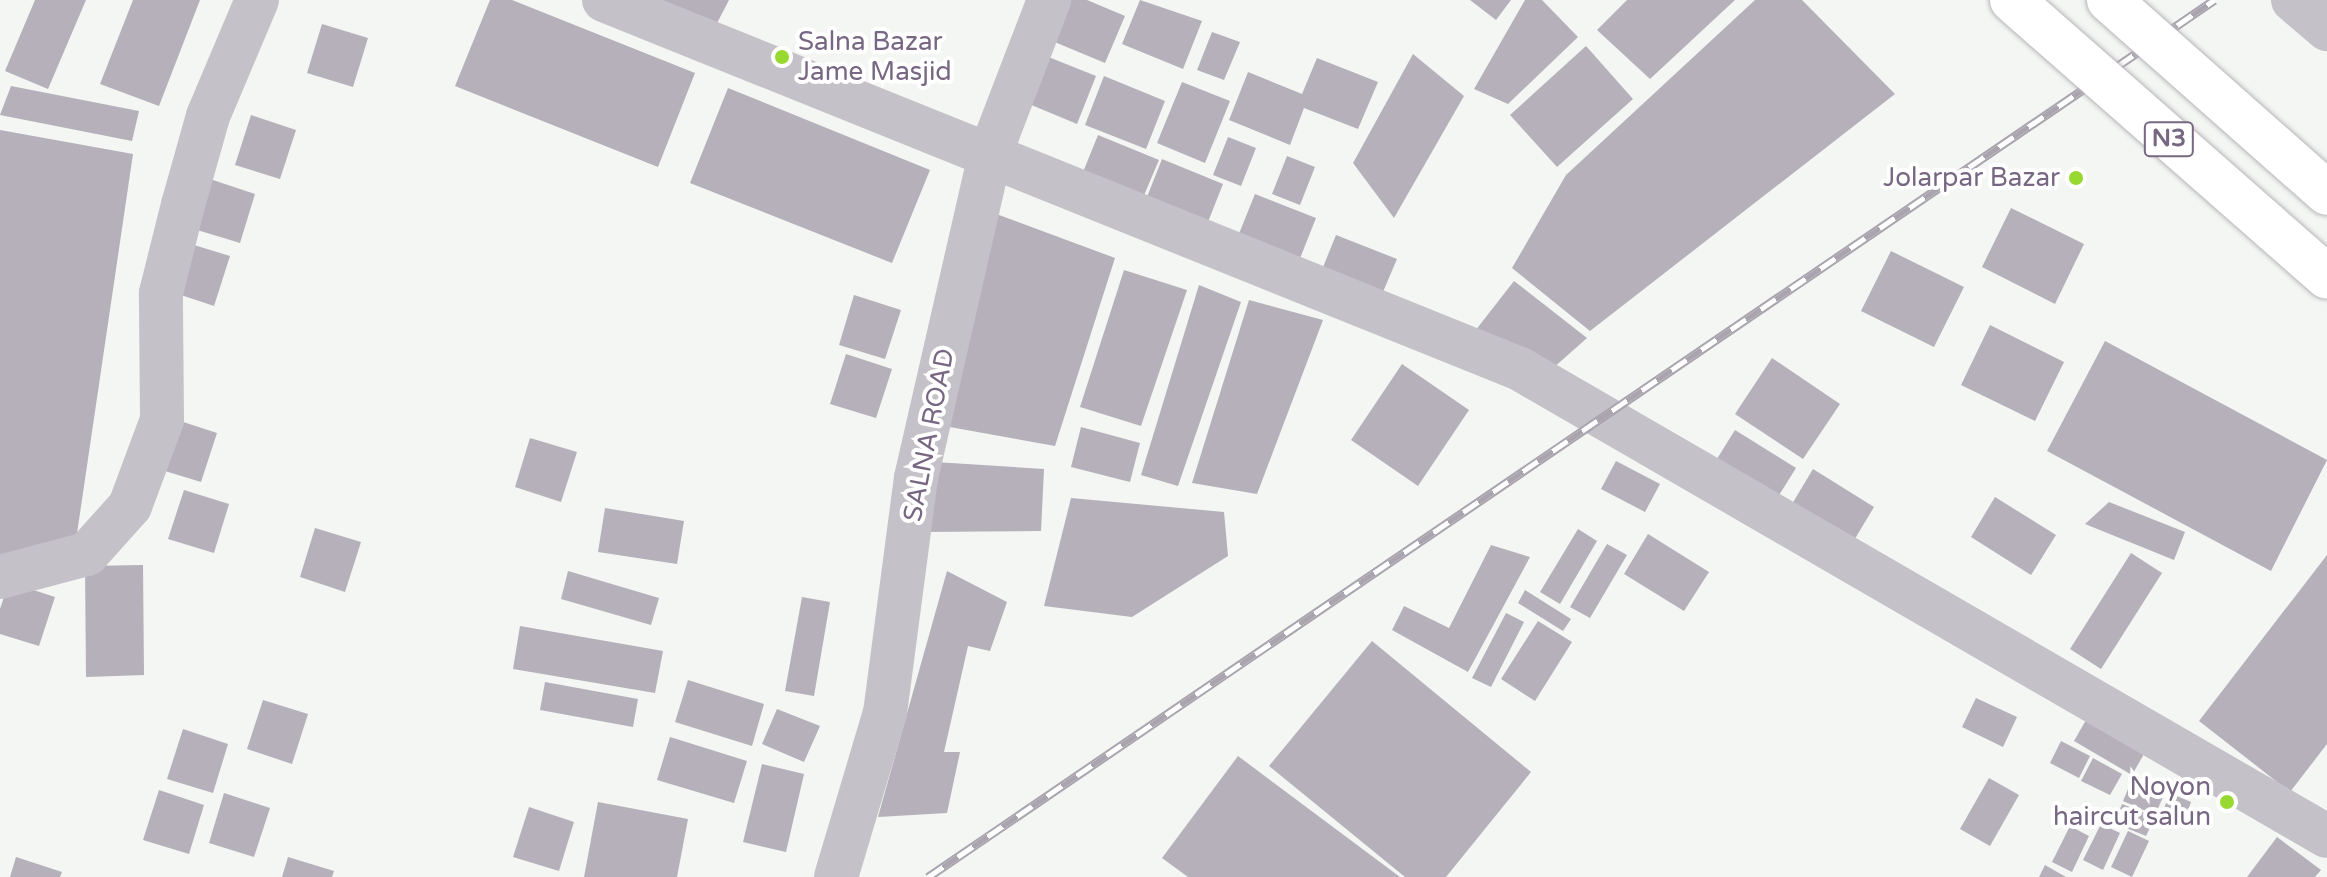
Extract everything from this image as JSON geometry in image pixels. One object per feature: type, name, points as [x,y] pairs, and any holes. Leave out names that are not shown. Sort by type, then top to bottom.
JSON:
[{"type":"highway","name":"N3","points":[[2012,0],[2327,277]]},
{"type":"highway","name":"N3","points":[[2109,0],[2327,193]]},
{"type":"street","points":[[0,577],[87,554],[130,506],[162,420],[161,293],[175,234],[208,116],[257,0]]},
{"type":"street","points":[[604,0],[1520,369],[2327,836]]},
{"type":"street","name":"SALNA ROAD","points":[[836,877],[885,713],[916,478],[990,154],[1049,0]]},
{"type":"street","points":[[2293,0],[2327,29]]},
{"type":"building","points":[[35,0],[86,0],[48,89],[5,71]]},
{"type":"building","points":[[133,0],[200,0],[159,106],[100,84]]},
{"type":"building","points":[[490,0],[512,0],[695,73],[658,167],[455,86]]},
{"type":"building","points":[[662,0],[729,0],[715,27]]},
{"type":"building","points":[[1061,0],[1087,0],[1125,16],[1105,63],[1045,38]]},
{"type":"building","points":[[1140,0],[1202,21],[1183,69],[1122,44]]},
{"type":"building","points":[[1470,0],[1511,0],[1496,20]]},
{"type":"building","points":[[1525,0],[1542,0],[1578,37],[1508,104],[1474,89]]},
{"type":"building","points":[[1627,0],[1735,0],[1650,79],[1597,30]]},
{"type":"building","points":[[1755,0],[1802,0],[1895,94],[1590,331],[1512,268],[1566,175]]},
{"type":"building","points":[[322,24],[368,38],[353,87],[307,73]]},
{"type":"building","points":[[1212,32],[1240,42],[1224,80],[1197,70]]},
{"type":"building","points":[[1586,46],[1633,99],[1557,167],[1510,115]]},
{"type":"building","points":[[1036,52],[1096,76],[1077,124],[1017,99]]},
{"type":"building","points":[[1413,54],[1464,96],[1394,218],[1353,163]]},
{"type":"building","points":[[1317,58],[1378,82],[1358,129],[1304,108],[1290,145],[1229,120],[1248,72],[1302,94]]},
{"type":"building","points":[[1104,76],[1165,101],[1146,149],[1085,125]]},
{"type":"building","points":[[1182,82],[1230,101],[1205,163],[1157,143]]},
{"type":"building","points":[[11,86],[139,111],[132,141],[0,115]]},
{"type":"building","points":[[728,88],[930,170],[892,263],[690,183]]},
{"type":"building","points":[[251,115],[296,130],[280,179],[235,165]]},
{"type":"building","points":[[0,130],[133,154],[75,547],[0,557]]},
{"type":"building","points":[[1098,135],[1159,160],[1139,207],[1079,182]]},
{"type":"building","points":[[1228,137],[1256,148],[1241,186],[1213,175]]},
{"type":"building","points":[[1287,156],[1315,167],[1300,205],[1272,194]]},
{"type":"building","points":[[1162,159],[1223,184],[1204,232],[1143,207]]},
{"type":"building","points":[[210,179],[255,194],[240,243],[194,229]]},
{"type":"building","points":[[1255,194],[1316,218],[1297,266],[1236,241]]},
{"type":"building","points":[[2011,208],[2084,244],[2055,304],[1982,267]]},
{"type":"building","points":[[991,212],[1115,258],[1055,446],[944,426]]},
{"type":"building","points":[[1336,235],[1397,259],[1377,306],[1317,282]]},
{"type":"building","points":[[184,242],[230,256],[214,306],[169,291]]},
{"type":"building","points":[[1891,251],[1964,287],[1934,347],[1861,311]]},
{"type":"building","points":[[1124,270],[1187,290],[1141,426],[1080,407]]},
{"type":"building","points":[[1514,281],[1587,338],[1543,377],[1468,340]]},
{"type":"building","points":[[1199,285],[1241,302],[1178,486],[1141,475]]},
{"type":"building","points":[[854,295],[901,310],[885,359],[839,345]]},
{"type":"building","points":[[1249,300],[1323,320],[1257,494],[1192,483]]},
{"type":"building","points":[[1990,325],[2064,362],[2035,421],[1961,385]]},
{"type":"building","points":[[2105,341],[2327,460],[2271,571],[2047,451]]},
{"type":"building","points":[[846,354],[892,369],[876,418],[830,404]]},
{"type":"building","points":[[1772,358],[1840,404],[1803,459],[1735,414]]},
{"type":"building","points":[[1402,364],[1469,410],[1418,486],[1351,440]]},
{"type":"building","points":[[171,418],[217,433],[201,482],[155,468]]},
{"type":"building","points":[[1081,427],[1140,443],[1130,482],[1071,467]]},
{"type":"building","points":[[1735,430],[1796,468],[1771,508],[1710,470]]},
{"type":"building","points":[[530,438],[577,452],[561,502],[515,487]]},
{"type":"building","points":[[1616,461],[1660,484],[1645,512],[1601,489]]},
{"type":"building","points":[[935,462],[1044,469],[1041,531],[917,532]]},
{"type":"building","points":[[1813,469],[1874,507],[1850,547],[1789,509]]},
{"type":"building","points":[[184,490],[229,504],[214,553],[168,539]]},
{"type":"building","points":[[1995,497],[2056,535],[2031,575],[1971,537]]},
{"type":"building","points":[[1071,498],[1224,512],[1228,556],[1132,617],[1044,606]]},
{"type":"building","points":[[2109,502],[2185,532],[2174,560],[2085,524]]},
{"type":"building","points":[[605,508],[684,521],[677,564],[598,552]]},
{"type":"building","points":[[315,528],[361,542],[345,592],[300,577]]},
{"type":"building","points":[[1578,529],[1597,541],[1560,604],[1540,592]]},
{"type":"building","points":[[1648,534],[1709,572],[1684,611],[1624,574]]},
{"type":"building","points":[[1607,544],[1627,555],[1590,618],[1570,607]]},
{"type":"building","points":[[1491,545],[1530,557],[1468,672],[1392,630],[1404,606],[1449,628]]},
{"type":"building","points":[[2131,553],[2162,573],[2101,669],[2070,649]]},
{"type":"building","points":[[2327,555],[2327,744],[2290,792],[2199,721]]},
{"type":"building","points":[[143,565],[144,675],[86,677],[85,566]]},
{"type":"building","points":[[568,571],[659,598],[651,625],[561,599]]},
{"type":"building","points":[[947,571],[1007,602],[990,651],[968,646],[944,752],[960,752],[947,813],[878,817]]},
{"type":"building","points":[[9,582],[55,597],[39,646],[0,634],[0,609]]},
{"type":"building","points":[[1525,590],[1571,619],[1563,631],[1518,603]]},
{"type":"building","points":[[802,597],[830,602],[814,696],[785,691]]},
{"type":"building","points":[[1506,613],[1524,622],[1491,687],[1472,678]]},
{"type":"building","points":[[1538,621],[1572,642],[1535,701],[1501,679]]},
{"type":"building","points":[[520,626],[663,651],[655,693],[513,669]]},
{"type":"building","points":[[1372,641],[1531,772],[1446,877],[1405,877],[1269,766]]},
{"type":"building","points":[[688,680],[764,704],[752,746],[675,722]]},
{"type":"building","points":[[545,682],[638,699],[633,727],[540,710]]},
{"type":"building","points":[[1976,698],[2017,717],[2003,747],[1962,727]]},
{"type":"building","points":[[263,700],[308,714],[292,764],[247,749]]},
{"type":"building","points":[[777,709],[820,726],[804,762],[762,744]]},
{"type":"building","points":[[2086,720],[2144,754],[2132,775],[2074,741]]},
{"type":"building","points":[[183,729],[228,744],[213,793],[167,779]]},
{"type":"building","points":[[670,737],[747,761],[734,803],[657,780]]},
{"type":"building","points":[[2061,741],[2090,756],[2079,778],[2050,763]]},
{"type":"building","points":[[1238,756],[1400,877],[1188,877],[1162,858]]},
{"type":"building","points":[[2093,758],[2122,774],[2110,795],[2081,781]]},
{"type":"building","points":[[762,764],[804,774],[786,852],[743,842]]},
{"type":"building","points":[[1989,778],[2019,795],[1990,846],[1960,829]]},
{"type":"building","points":[[2131,782],[2164,795],[2155,815],[2123,801]]},
{"type":"building","points":[[159,790],[204,805],[189,854],[143,840]]},
{"type":"building","points":[[224,793],[270,808],[254,857],[209,843]]},
{"type":"building","points":[[2170,793],[2191,802],[2182,827],[2160,819]]},
{"type":"building","points":[[598,802],[688,819],[677,877],[584,877]]},
{"type":"building","points":[[2122,804],[2155,817],[2146,836],[2114,823]]},
{"type":"building","points":[[529,807],[574,822],[559,871],[513,857]]},
{"type":"building","points":[[2101,824],[2120,833],[2103,870],[2083,860]]},
{"type":"building","points":[[2070,826],[2089,836],[2072,872],[2052,862]]},
{"type":"building","points":[[2128,831],[2149,841],[2132,877],[2111,867]]},
{"type":"building","points":[[2277,837],[2321,870],[2315,877],[2247,877]]},
{"type":"building","points":[[16,857],[62,872],[60,877],[10,877]]},
{"type":"building","points":[[288,857],[334,871],[332,877],[282,877]]},
{"type":"building","points":[[2045,865],[2066,877],[2039,877]]},
{"type":"railway","points":[[928,877],[2214,0]]},
{"type":"place","name":"Salna Bazar Jame Masjid","points":[[782,57]]},
{"type":"place","name":"Jolarpar Bazar","points":[[2076,178]]},
{"type":"place","name":"Noyon haircut salun","points":[[2227,802]]}]
